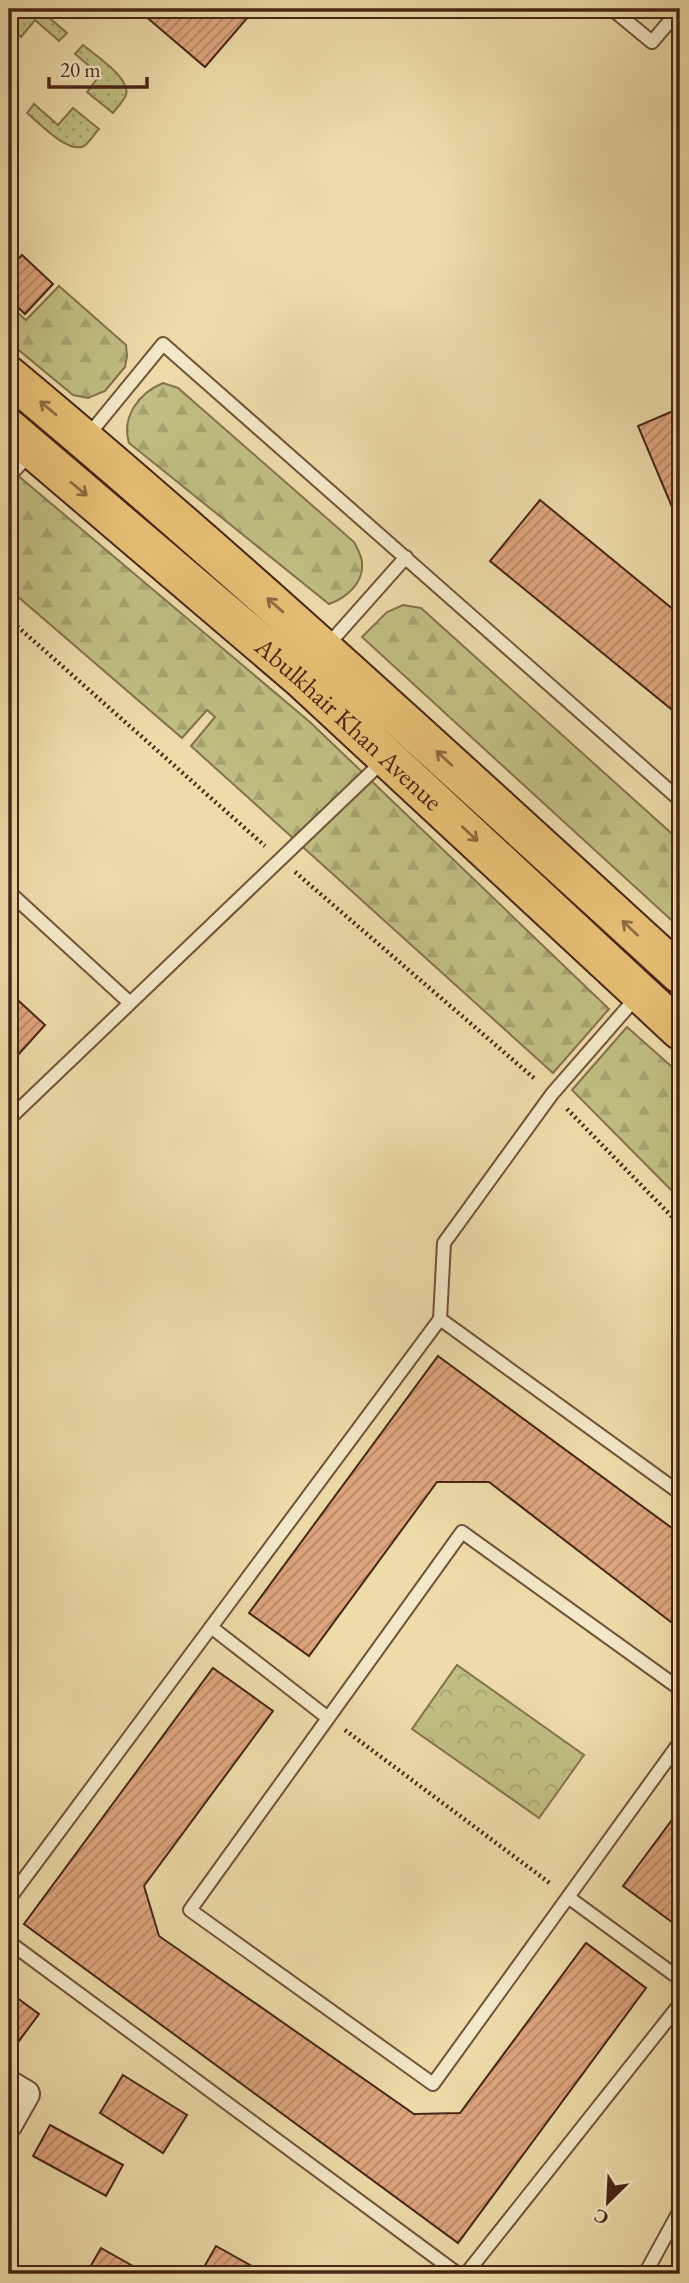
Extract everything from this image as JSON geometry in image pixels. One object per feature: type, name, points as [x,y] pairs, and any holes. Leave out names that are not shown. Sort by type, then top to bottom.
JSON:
[{"type":"main road","name":"Abulkhair Khan Avenue","points":[[9,376],[325,648],[680,974]]},
{"type":"main road","name":"Abulkhair Khan Avenue","points":[[17,452],[302,678],[680,1030]]},
{"type":"street","points":[[9,2124],[18,2089]]},
{"type":"lane","points":[[612,9],[652,42],[680,9]]},
{"type":"lane","points":[[85,439],[163,344],[680,800]]},
{"type":"lane","points":[[325,648],[406,557]]},
{"type":"lane","points":[[9,1119],[387,757]]},
{"type":"lane","points":[[9,892],[130,1003]]},
{"type":"lane","points":[[9,1899],[440,1319],[444,1243],[552,1094],[627,1008]]},
{"type":"lane","points":[[440,1319],[680,1493]]},
{"type":"lane","points":[[680,1689],[463,1532],[190,1910],[433,2084],[680,1742]]},
{"type":"lane","points":[[211,1627],[328,1718]]},
{"type":"lane","points":[[568,1897],[680,1979]]},
{"type":"lane","points":[[9,1942],[458,2274]]},
{"type":"lane","points":[[466,2274],[680,2004]]},
{"type":"lane","points":[[645,2274],[680,2210]]},
{"type":"path","points":[[9,619],[280,859],[552,1094],[680,1225]]},
{"type":"path","points":[[328,1718],[568,1897]]},
{"type":"green space","points":[[9,9],[39,9],[67,33],[59,41],[35,20],[21,37],[9,26]]},
{"type":"green space","points":[[83,45],[111,67],[123,81],[126,95],[113,113],[87,92],[100,75],[75,54]]},
{"type":"green space","points":[[34,104],[58,125],[73,108],[99,129],[84,146],[70,146],[27,113]]},
{"type":"green space","points":[[59,286],[126,345],[125,367],[105,391],[88,398],[73,395],[9,342],[9,305],[26,320]]},
{"type":"green space","points":[[163,383],[178,388],[354,542],[361,558],[362,570],[353,589],[329,604],[129,443],[128,424],[134,407],[146,393]]},
{"type":"green space","points":[[9,468],[311,723],[609,1009],[553,1073],[191,746],[215,717],[207,710],[182,738],[9,589]]},
{"type":"green space","points":[[403,605],[421,608],[680,841],[680,928],[362,637],[387,612]]},
{"type":"green space","points":[[627,1027],[680,1074],[680,1199],[572,1090]]},
{"type":"green space","points":[[457,1665],[584,1755],[539,1818],[412,1729]]},
{"type":"building","points":[[137,9],[255,9],[205,67]]},
{"type":"building","points":[[22,255],[53,284],[25,314],[9,299],[9,269]]},
{"type":"building","points":[[680,408],[680,503],[672,507],[638,426]]},
{"type":"building","points":[[540,500],[680,615],[680,708],[676,713],[490,561]]},
{"type":"building","points":[[9,992],[45,1025],[9,1065]]},
{"type":"building","points":[[438,1356],[680,1534],[680,1629],[489,1482],[437,1482],[309,1656],[249,1613]]},
{"type":"building","points":[[213,1668],[273,1711],[144,1886],[159,1936],[414,2114],[460,2113],[586,1943],[646,1988],[458,2243],[24,1924]]},
{"type":"building","points":[[680,1809],[680,1928],[623,1886]]},
{"type":"building","points":[[9,1992],[39,2014],[16,2045],[9,2040]]},
{"type":"building","points":[[123,2075],[187,2115],[163,2153],[100,2113]]},
{"type":"building","points":[[50,2125],[123,2165],[106,2196],[33,2156]]},
{"type":"building","points":[[216,2246],[266,2274],[200,2274]]},
{"type":"building","points":[[101,2248],[147,2274],[86,2274]]}]
